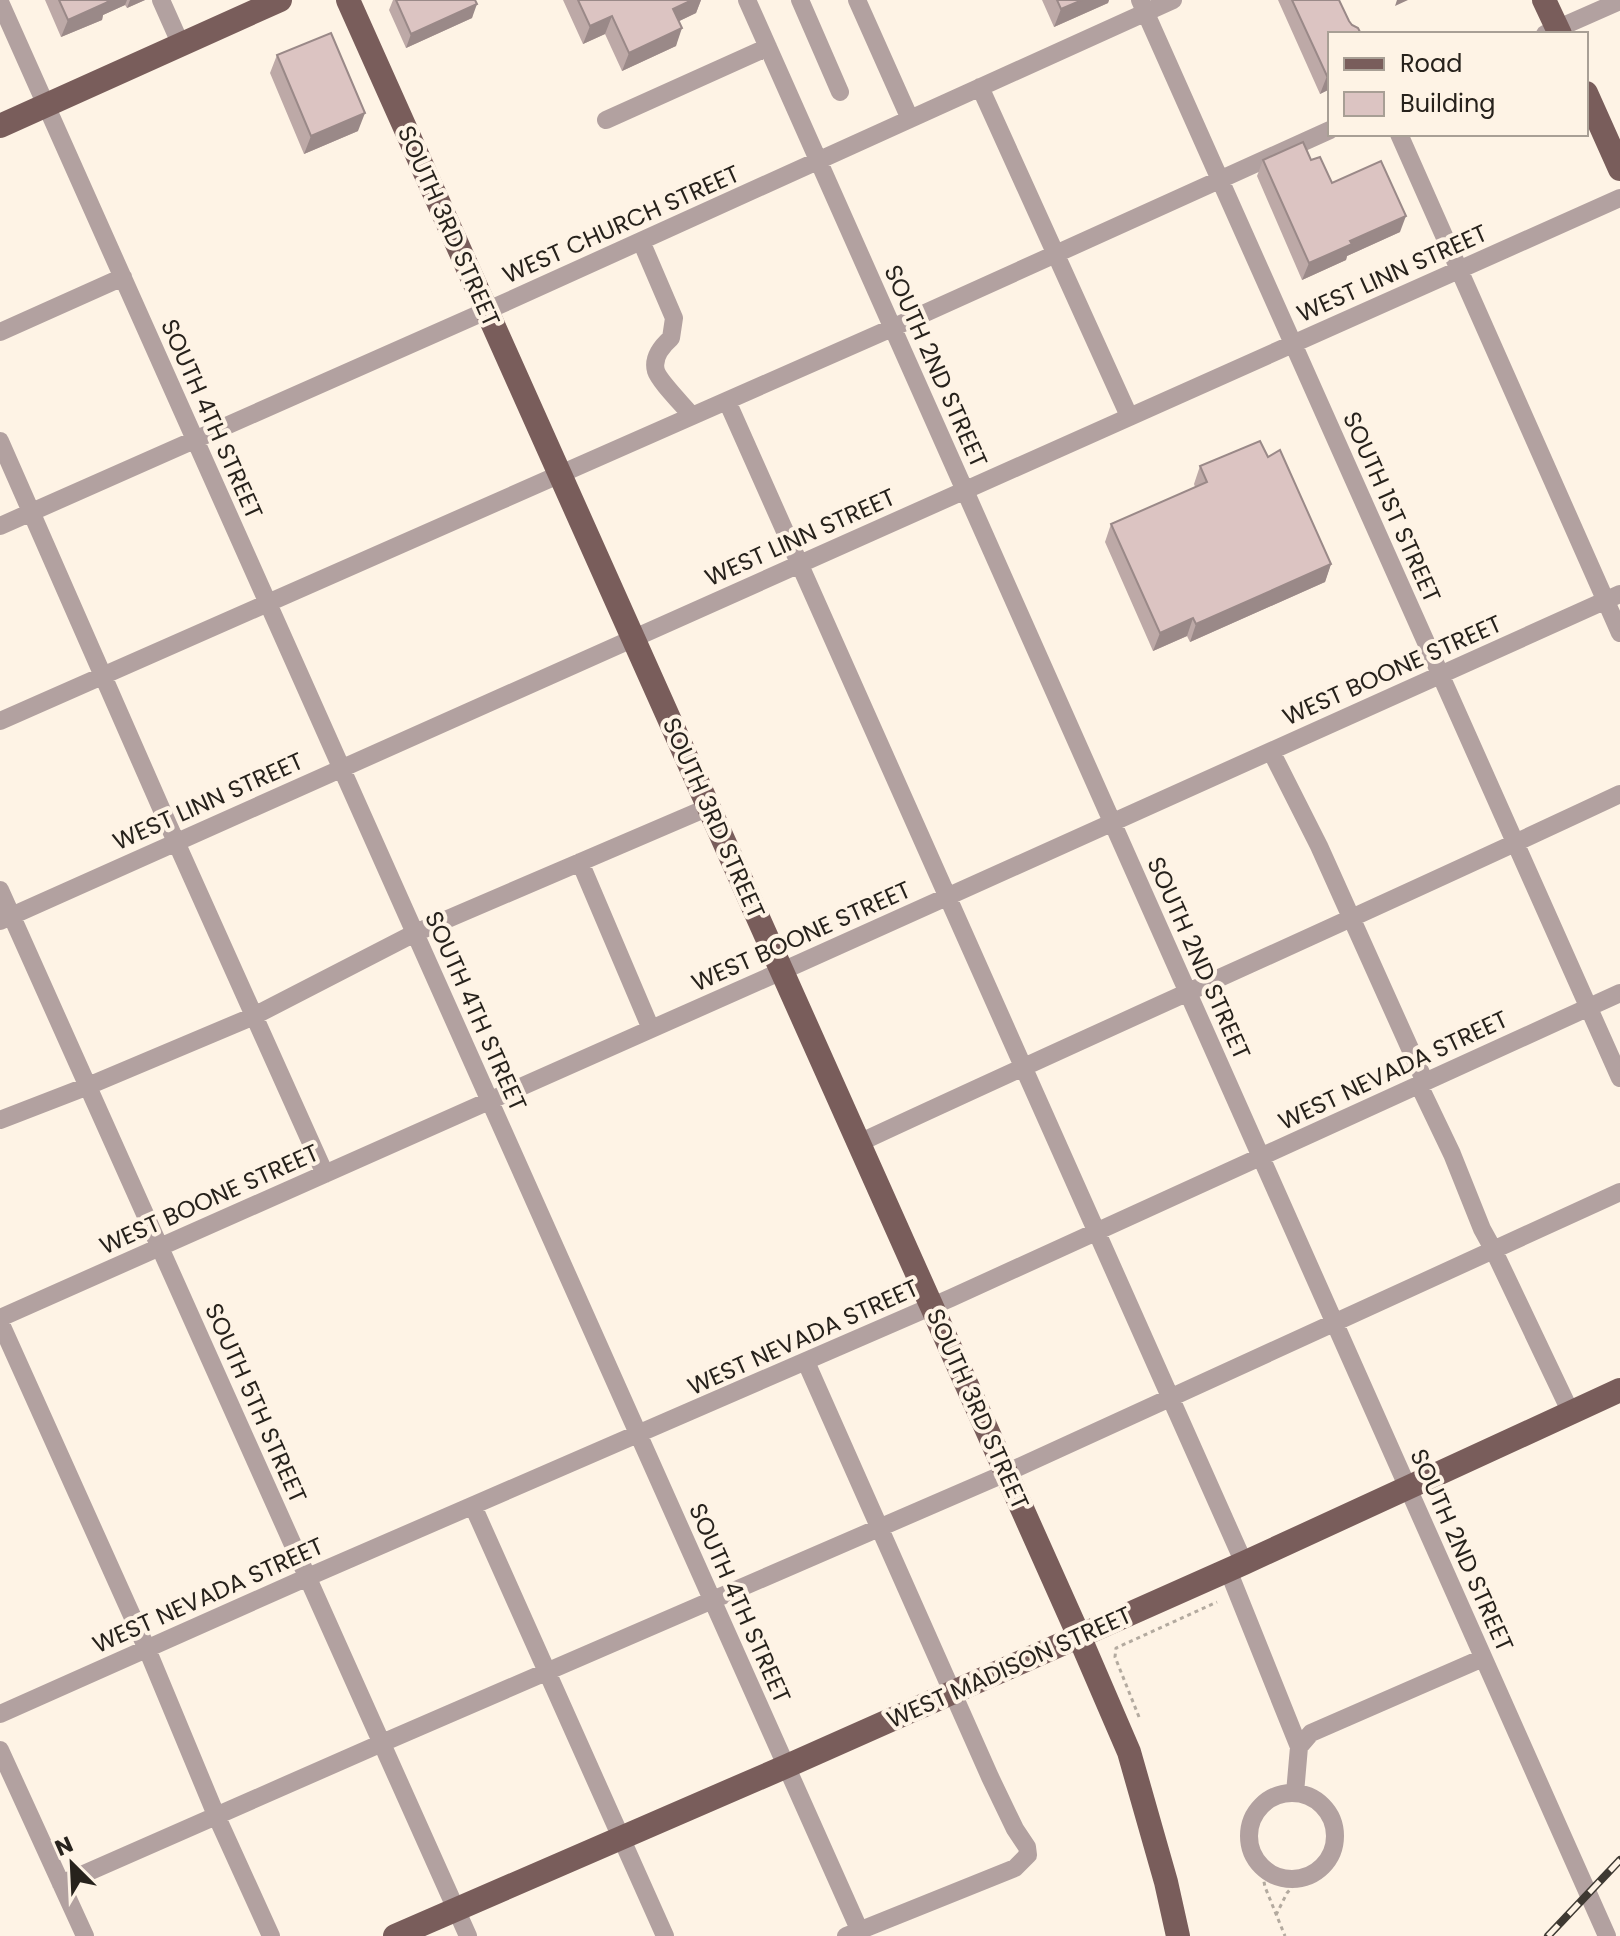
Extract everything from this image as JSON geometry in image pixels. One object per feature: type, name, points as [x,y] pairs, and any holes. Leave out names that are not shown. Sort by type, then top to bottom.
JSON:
[{"type":"main road","points":[[0,126],[280,0]]},
{"type":"main road","name":"SOUTH 3RD STREET","points":[[348,0],[1129,1752],[1178,1936]]},
{"type":"main road","points":[[1544,0],[1554,32]]},
{"type":"main road","points":[[1588,97],[1620,169]]},
{"type":"main road","name":"WEST MADISON STREET","points":[[395,1936],[952,1693],[1620,1390]]},
{"type":"street","points":[[161,0],[181,45]]},
{"type":"street","name":"SOUTH 2ND STREET","points":[[747,0],[1607,1936]]},
{"type":"street","points":[[800,0],[840,92]]},
{"type":"street","points":[[857,0],[910,119]]},
{"type":"street","name":"WEST CHURCH STREET","points":[[0,526],[818,161],[980,87],[1143,6],[1173,0]]},
{"type":"street","points":[[1554,32],[1620,1]]},
{"type":"street","name":"SOUTH 4TH STREET","points":[[0,2],[787,1766],[856,1934]]},
{"type":"street","name":"SOUTH 1ST STREET","points":[[1143,6],[1620,1078]]},
{"type":"street","points":[[606,120],[768,47]]},
{"type":"street","points":[[980,87],[1129,416]]},
{"type":"street","points":[[0,721],[892,328],[1328,131]]},
{"type":"street","points":[[1400,136],[1613,598],[1620,633]]},
{"type":"street","name":"WEST LINN STREET","points":[[6,918],[1620,198]]},
{"type":"street","points":[[641,241],[674,318],[671,338],[656,356],[656,371],[692,416]]},
{"type":"street","points":[[0,332],[123,277]]},
{"type":"street","points":[[727,401],[1171,1397],[1236,1566],[1299,1747],[1295,1793]]},
{"type":"street","points":[[0,441],[325,1174]]},
{"type":"street","name":"WEST BOONE STREET","points":[[0,1320],[1613,598]]},
{"type":"street","points":[[1271,751],[1352,917],[1482,1229],[1571,1413]]},
{"type":"street","points":[[859,1143],[1620,794]]},
{"type":"street","points":[[0,1120],[254,1016],[415,933],[709,807]]},
{"type":"street","points":[[580,862],[651,1029]]},
{"type":"street","name":"SOUTH 5TH STREET","points":[[0,890],[6,918],[88,1086],[468,1936]]},
{"type":"street","name":"WEST NEVADA STREET","points":[[0,1714],[932,1306],[1620,993]]},
{"type":"street","points":[[61,1884],[1006,1473],[1620,1192]]},
{"type":"street","points":[[0,1320],[271,1936]]},
{"type":"street","points":[[806,1362],[952,1693],[1015,1829],[1027,1847],[1028,1855],[1015,1868],[856,1934]]},
{"type":"street","points":[[473,1506],[665,1936]]},
{"type":"street","points":[[1299,1747],[1311,1733],[1483,1658]]},
{"type":"street","points":[[0,1753],[85,1936]]},
{"type":"street","points":[[1295,1793],[1315,1799],[1329,1814],[1335,1834],[1331,1854],[1318,1871],[1299,1879],[1278,1877],[1261,1866],[1250,1849],[1249,1827],[1258,1809],[1274,1796],[1295,1793]]},
{"type":"path","points":[[1141,1723],[1115,1657],[1116,1648],[1217,1602]]},
{"type":"path","points":[[1261,1866],[1265,1887],[1285,1936]]},
{"type":"path","points":[[1276,1915],[1287,1893],[1299,1879]]},
{"type":"building","points":[[59,0],[107,0],[108,2],[68,20]]},
{"type":"building","points":[[396,0],[475,0],[477,4],[411,34]]},
{"type":"building","points":[[578,0],[692,0],[673,9],[682,28],[629,53],[612,16],[590,26]]},
{"type":"building","points":[[1057,0],[1082,0],[1061,9]]},
{"type":"building","points":[[1292,0],[1339,0],[1349,21],[1360,32],[1328,32],[1327,76]]},
{"type":"building","points":[[331,33],[365,113],[311,136],[277,55]]},
{"type":"building","points":[[1303,142],[1311,160],[1320,157],[1332,183],[1381,161],[1406,216],[1309,263],[1263,160]]},
{"type":"building","points":[[1260,441],[1268,457],[1280,450],[1331,564],[1196,624],[1193,618],[1160,633],[1111,524],[1207,482],[1200,466]]},
{"type":"railway","points":[[1548,1936],[1620,1860]]}]
